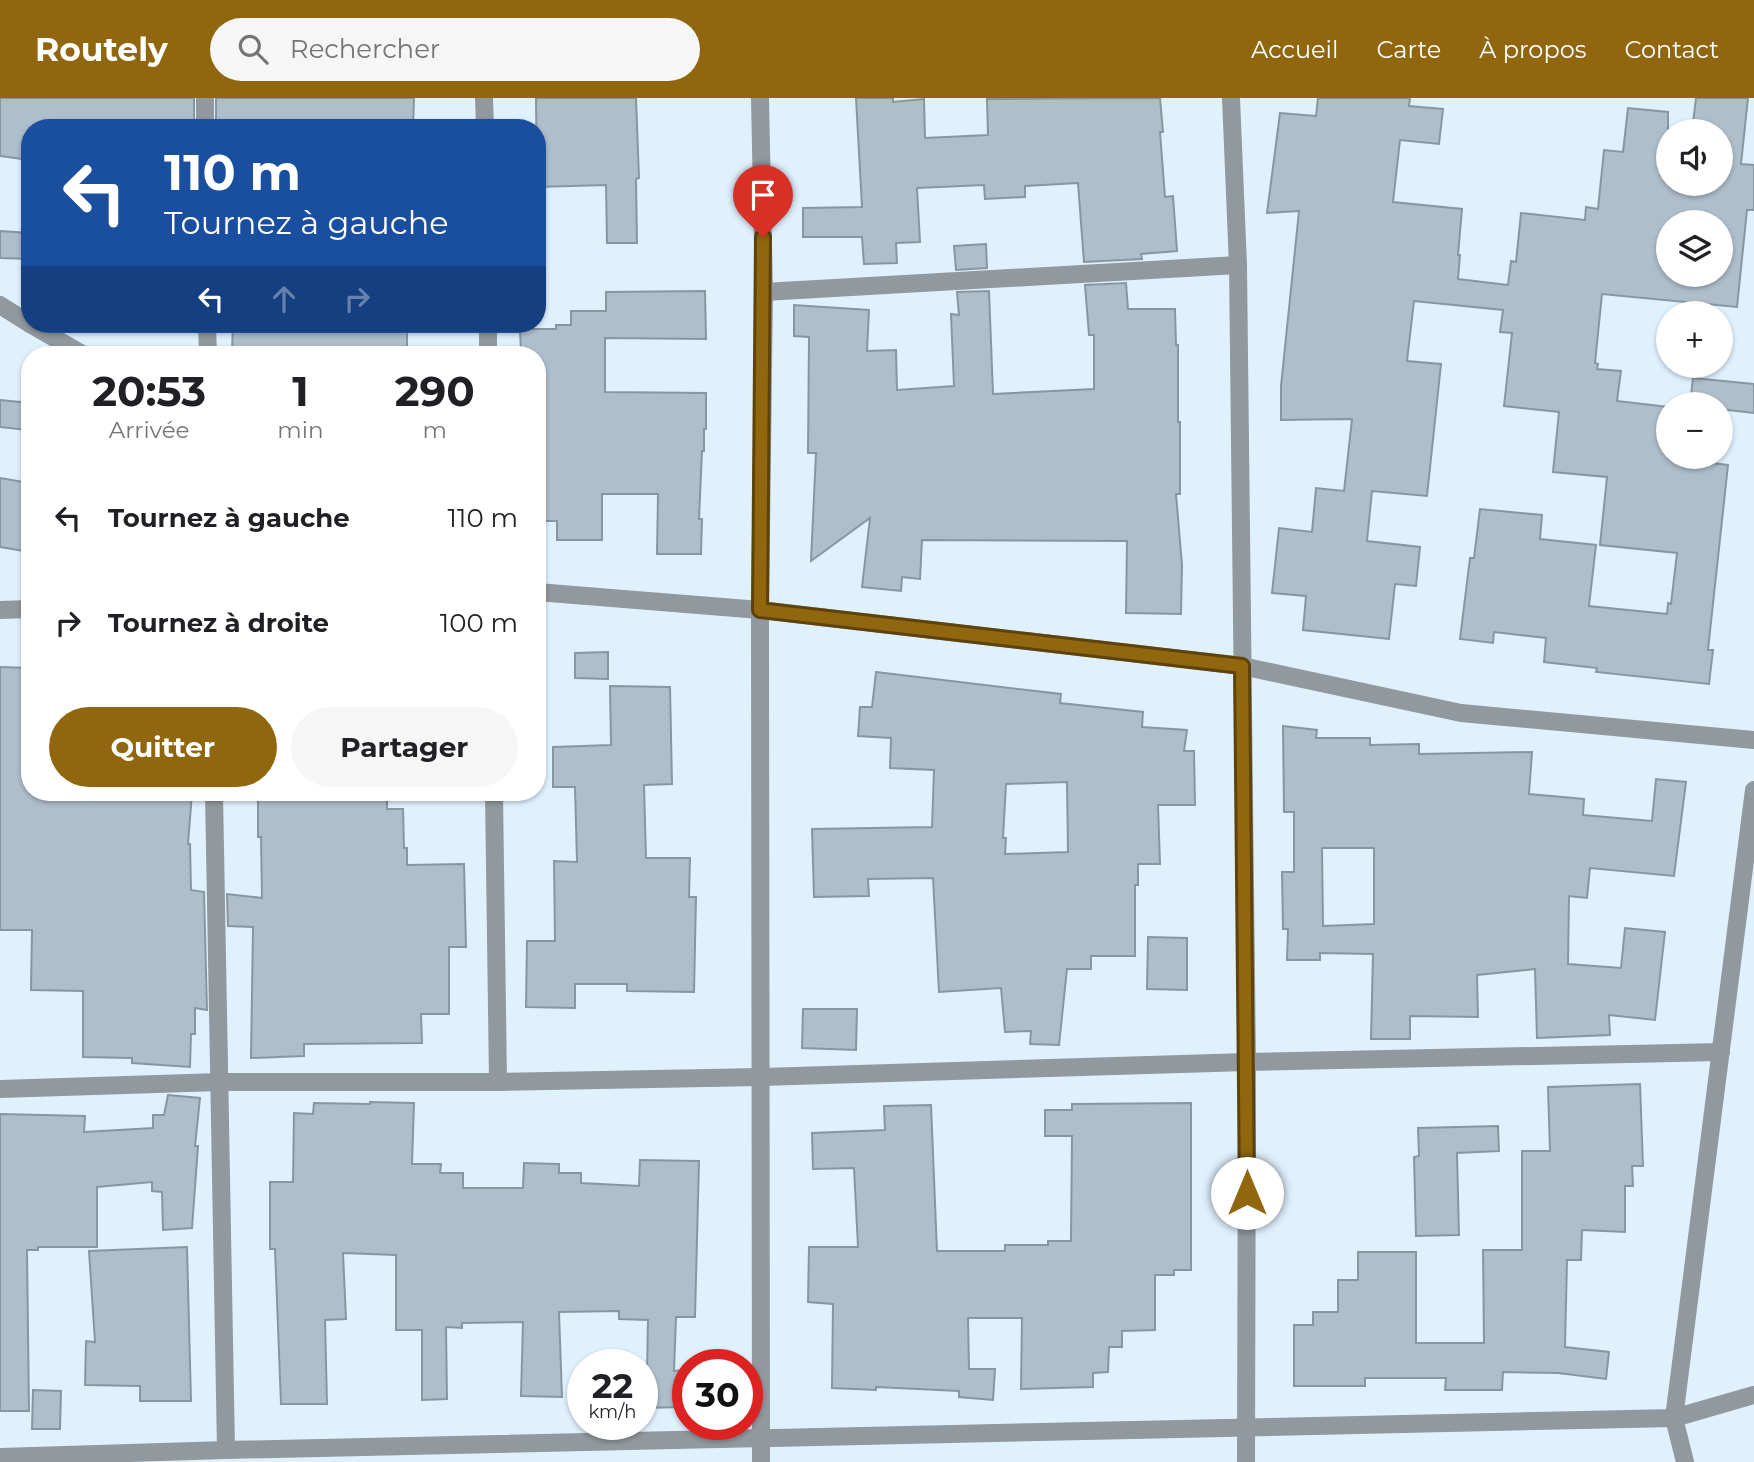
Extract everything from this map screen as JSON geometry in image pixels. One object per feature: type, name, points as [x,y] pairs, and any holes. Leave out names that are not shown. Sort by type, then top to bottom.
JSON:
[{"type":"street","points":[[205,98],[205,119]]},
{"type":"street","points":[[484,98],[485,119]]},
{"type":"street","points":[[760,98],[764,292],[760,610],[761,1349]]},
{"type":"street","points":[[1231,98],[1238,265],[1247,1062],[1245,1462]]},
{"type":"street","points":[[764,292],[1238,265]]},
{"type":"street","points":[[0,305],[21,318]]},
{"type":"street","points":[[46,333],[68,346]]},
{"type":"street","points":[[546,593],[760,610],[1242,666],[1461,713],[1754,740]]},
{"type":"street","points":[[0,610],[21,609]]},
{"type":"street","points":[[1685,1462],[1674,1418],[1754,790]]},
{"type":"street","points":[[214,801],[226,1450]]},
{"type":"street","points":[[494,801],[498,1082]]},
{"type":"street","points":[[0,1089],[220,1082],[498,1082],[760,1077],[1247,1062],[1721,1052]]},
{"type":"street","points":[[763,1440],[1674,1418],[1754,1395]]},
{"type":"street","points":[[0,1457],[205,1456],[226,1450],[762,1440],[761,1462]]},
{"type":"building","points":[[0,98],[194,98],[194,119],[21,119],[21,159],[0,156]]},
{"type":"building","points":[[216,98],[414,98],[413,119],[216,119]]},
{"type":"building","points":[[536,98],[636,98],[639,178],[636,179],[637,243],[607,243],[606,185],[546,187],[546,119],[536,119]]},
{"type":"building","points":[[856,98],[893,98],[893,102],[924,99],[925,138],[988,135],[987,99],[1160,98],[1165,197],[1173,196],[1177,251],[1141,254],[1142,259],[1084,262],[1078,183],[1025,186],[1025,197],[985,199],[984,185],[917,188],[920,242],[896,243],[897,263],[864,264],[862,237],[803,237],[803,208],[862,207]]},
{"type":"building","points":[[1318,98],[1410,98],[1409,106],[1443,109],[1439,144],[1400,140],[1393,202],[1462,209],[1458,279],[1508,285],[1511,261],[1516,262],[1521,213],[1585,220],[1586,207],[1598,209],[1604,150],[1623,152],[1628,108],[1668,112],[1668,119],[1656,119],[1656,196],[1733,196],[1733,119],[1693,119],[1696,98],[1748,98],[1741,164],[1754,165],[1754,210],[1747,210],[1737,307],[1733,307],[1733,301],[1675,301],[1602,294],[1595,363],[1598,364],[1597,369],[1621,371],[1617,401],[1656,406],[1656,469],[1728,469],[1708,650],[1713,650],[1709,684],[1596,672],[1597,668],[1544,662],[1546,638],[1494,632],[1493,643],[1460,639],[1470,558],[1474,558],[1480,509],[1542,515],[1540,539],[1596,545],[1589,606],[1667,614],[1668,603],[1671,604],[1677,553],[1600,545],[1607,477],[1553,472],[1559,412],[1504,406],[1512,333],[1500,332],[1503,310],[1414,301],[1407,361],[1441,364],[1427,496],[1372,491],[1367,541],[1420,547],[1416,586],[1395,584],[1389,639],[1303,630],[1306,596],[1272,593],[1279,528],[1312,532],[1316,488],[1344,491],[1352,419],[1281,420],[1281,386],[1299,211],[1267,213],[1280,113],[1316,116]]},
{"type":"building","points":[[0,231],[21,232],[21,259],[0,258]]},
{"type":"building","points":[[986,244],[987,268],[956,270],[954,246]]},
{"type":"building","points":[[1126,283],[1128,309],[1175,309],[1180,422],[1180,494],[1176,494],[1182,565],[1181,614],[1126,613],[1127,541],[922,540],[920,579],[902,577],[901,591],[862,587],[870,518],[811,561],[816,453],[808,453],[809,337],[794,336],[794,305],[869,310],[867,351],[896,350],[897,390],[954,386],[951,314],[959,315],[957,292],[989,291],[993,394],[1094,389],[1094,335],[1089,335],[1085,285]]},
{"type":"building","points":[[705,291],[706,339],[605,338],[605,392],[706,393],[699,519],[702,519],[701,554],[657,554],[658,494],[602,494],[602,540],[557,540],[557,521],[546,521],[546,346],[521,346],[520,333],[546,333],[546,329],[556,329],[556,325],[571,325],[571,311],[606,311],[606,292]]},
{"type":"building","points":[[233,333],[407,333],[407,346],[232,346]]},
{"type":"building","points":[[1693,378],[1754,384],[1754,413],[1733,411],[1733,392],[1691,392]]},
{"type":"building","points":[[0,400],[21,402],[21,429],[0,427]]},
{"type":"building","points":[[0,478],[21,482],[21,550],[0,547]]},
{"type":"building","points":[[608,652],[608,679],[575,678],[575,653]]},
{"type":"building","points":[[0,667],[21,668],[21,801],[191,801],[188,844],[191,890],[204,892],[207,1010],[195,1008],[195,1034],[191,1034],[190,1067],[132,1063],[132,1058],[83,1057],[83,991],[31,990],[32,930],[0,930]]},
{"type":"building","points":[[876,672],[1061,694],[1060,703],[1143,712],[1142,727],[1187,730],[1184,751],[1194,751],[1195,805],[1158,805],[1160,864],[1138,864],[1138,885],[1135,885],[1135,956],[1091,956],[1091,969],[1067,969],[1059,1045],[1030,1044],[1031,1031],[1005,1032],[1001,988],[939,992],[933,878],[868,879],[869,896],[814,897],[812,829],[932,827],[934,770],[890,768],[891,738],[858,736],[860,707],[872,707]],"holes":[[[1067,782],[1068,852],[1005,854],[1006,838],[1003,838],[1006,784]]]},
{"type":"building","points":[[610,686],[670,687],[672,784],[644,785],[646,858],[690,858],[689,897],[696,897],[694,992],[627,991],[627,984],[575,984],[575,1008],[526,1007],[527,941],[555,941],[554,861],[577,862],[575,787],[553,787],[553,747],[611,745]]},
{"type":"building","points":[[1283,726],[1317,730],[1316,738],[1370,738],[1370,745],[1419,744],[1419,754],[1532,752],[1529,794],[1584,799],[1583,815],[1652,821],[1656,779],[1686,782],[1674,876],[1590,868],[1587,898],[1569,896],[1568,964],[1621,968],[1625,928],[1665,932],[1655,1020],[1609,1015],[1610,1035],[1537,1038],[1535,969],[1477,975],[1478,1017],[1410,1016],[1410,1039],[1371,1039],[1373,954],[1320,953],[1320,960],[1287,960],[1288,929],[1283,929],[1282,872],[1294,872],[1294,812],[1284,812]],"holes":[[[1322,848],[1374,848],[1374,924],[1323,926]]]},
{"type":"building","points":[[258,801],[387,801],[387,809],[403,809],[407,865],[464,864],[466,947],[449,947],[449,1014],[421,1014],[422,1043],[304,1044],[304,1056],[251,1058],[253,927],[228,926],[227,894],[262,898],[261,837],[258,837]]},
{"type":"building","points":[[1148,937],[1187,938],[1187,990],[1147,989]]},
{"type":"building","points":[[803,1009],[857,1009],[856,1050],[802,1048]]},
{"type":"building","points":[[1640,1084],[1643,1166],[1632,1166],[1633,1186],[1625,1186],[1625,1232],[1582,1230],[1581,1260],[1567,1260],[1565,1347],[1609,1352],[1606,1379],[1558,1373],[1503,1372],[1502,1390],[1445,1390],[1446,1378],[1365,1378],[1365,1386],[1294,1386],[1294,1325],[1313,1325],[1313,1312],[1338,1312],[1338,1280],[1358,1280],[1358,1252],[1416,1252],[1416,1343],[1484,1343],[1483,1250],[1522,1250],[1522,1151],[1550,1151],[1548,1087]]},
{"type":"building","points":[[168,1095],[200,1098],[192,1228],[163,1230],[162,1192],[152,1191],[152,1182],[97,1187],[97,1247],[38,1247],[38,1250],[27,1250],[29,1411],[0,1411],[0,1114],[85,1116],[84,1132],[153,1128],[153,1115],[164,1115]]},
{"type":"building","points":[[314,1103],[414,1103],[412,1164],[441,1164],[440,1173],[463,1173],[463,1188],[523,1188],[524,1163],[559,1164],[559,1173],[581,1173],[581,1183],[639,1186],[640,1160],[699,1161],[695,1317],[676,1317],[675,1349],[672,1349],[672,1407],[658,1408],[658,1349],[647,1349],[648,1320],[619,1319],[619,1311],[559,1312],[562,1397],[521,1396],[523,1322],[462,1323],[462,1328],[446,1327],[447,1399],[422,1400],[422,1330],[396,1330],[396,1255],[343,1253],[346,1319],[325,1320],[327,1404],[281,1404],[275,1249],[270,1249],[270,1182],[293,1182],[294,1113],[313,1114]]},
{"type":"building","points":[[1191,1103],[1191,1270],[1174,1270],[1174,1275],[1155,1275],[1155,1330],[1122,1331],[1122,1347],[1109,1347],[1108,1372],[1093,1373],[1093,1387],[1021,1389],[1022,1318],[968,1318],[969,1369],[995,1369],[993,1400],[959,1397],[959,1391],[832,1388],[833,1304],[808,1302],[809,1247],[858,1247],[854,1168],[813,1169],[812,1133],[885,1130],[884,1106],[931,1105],[937,1251],[1005,1251],[1005,1245],[1048,1245],[1048,1241],[1071,1241],[1072,1136],[1045,1136],[1045,1110],[1072,1110],[1072,1104]]},
{"type":"building","points":[[1498,1126],[1499,1151],[1457,1153],[1459,1235],[1416,1236],[1414,1157],[1419,1156],[1418,1128]]},
{"type":"building","points":[[187,1247],[191,1401],[140,1401],[140,1386],[85,1385],[86,1341],[95,1342],[89,1251]]},
{"type":"building","points":[[33,1390],[61,1391],[60,1429],[32,1429]]},
{"type":"route","points":[[763,237],[760,610],[1242,666],[1247,1193]]}]
